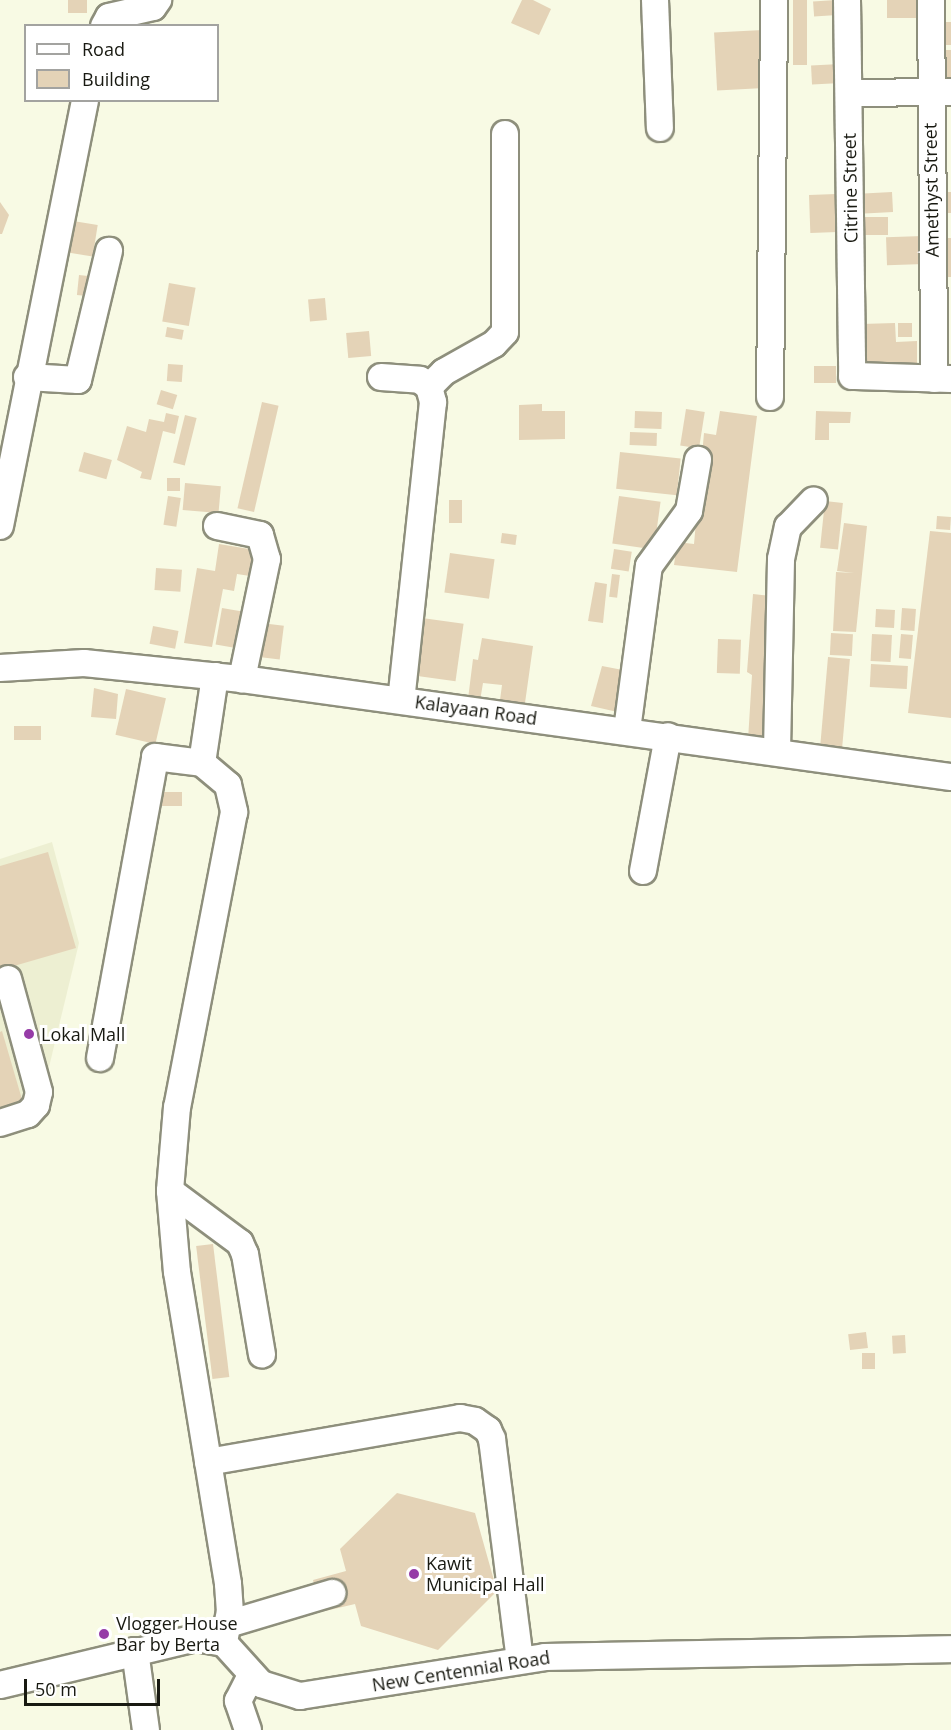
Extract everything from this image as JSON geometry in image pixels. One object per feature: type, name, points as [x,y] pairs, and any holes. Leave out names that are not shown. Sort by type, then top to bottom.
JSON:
[{"type":"street","points":[[108,14],[153,7],[158,0]]},
{"type":"street","points":[[655,0],[660,128]]},
{"type":"street","points":[[770,397],[774,0]]},
{"type":"street","name":"Citrine Street","points":[[847,0],[852,376],[943,379]]},
{"type":"street","name":"Amethyst Street","points":[[931,0],[940,93],[943,379]]},
{"type":"street","points":[[849,93],[940,93]]},
{"type":"street","points":[[0,526],[27,377],[85,102]]},
{"type":"street","points":[[401,700],[431,419],[429,387],[444,372],[494,344],[505,332],[505,134]]},
{"type":"street","points":[[27,377],[78,380],[109,250]]},
{"type":"street","points":[[381,377],[415,378],[429,387]]},
{"type":"street","points":[[627,730],[649,566],[689,511],[698,460]]},
{"type":"street","points":[[777,751],[782,552],[788,527],[814,500]]},
{"type":"street","points":[[217,526],[260,535],[267,559],[242,679]]},
{"type":"street","name":"Kalayaan Road","points":[[0,668],[84,663],[242,679],[627,730],[951,777]]},
{"type":"street","points":[[202,763],[214,676]]},
{"type":"street","points":[[643,871],[669,736]]},
{"type":"street","points":[[100,1058],[155,757],[202,763],[228,785],[233,821],[177,1107],[170,1191],[177,1272],[228,1584],[226,1634]]},
{"type":"street","points":[[0,1123],[28,1114],[36,1105],[39,1092],[8,980]]},
{"type":"street","points":[[170,1191],[240,1243],[245,1254],[262,1355]]},
{"type":"street","points":[[208,1462],[460,1418],[475,1421],[488,1430],[492,1439],[520,1660]]},
{"type":"street","points":[[0,1685],[135,1651],[226,1634],[332,1593]]},
{"type":"street","name":"New Centennial Road","points":[[226,1634],[252,1674],[272,1690],[300,1696],[520,1660],[646,1653],[951,1648]]},
{"type":"street","points":[[135,1651],[146,1730]]},
{"type":"street","points":[[248,1730],[238,1701],[252,1674]]},
{"type":"shaded area","name":"Lokal Mall","points":[[52,842],[79,943],[35,1125],[0,1136],[0,859]]},
{"type":"building","points":[[68,0],[87,0],[87,13],[68,13]]},
{"type":"building","points":[[522,0],[533,0],[551,9],[539,35],[511,23]]},
{"type":"building","points":[[793,0],[807,0],[807,65],[793,65]]},
{"type":"building","points":[[836,0],[837,15],[814,17],[813,2]]},
{"type":"building","points":[[887,0],[918,0],[918,18],[887,18]]},
{"type":"building","points":[[937,22],[951,22],[951,45],[937,45]]},
{"type":"building","points":[[763,30],[766,88],[717,90],[714,33]]},
{"type":"building","points":[[939,50],[951,50],[951,84],[939,84]]},
{"type":"building","points":[[840,64],[841,83],[812,84],[811,66]]},
{"type":"building","points":[[892,192],[893,212],[860,214],[859,194]]},
{"type":"building","points":[[938,192],[951,192],[951,213],[938,213]]},
{"type":"building","points":[[836,194],[837,232],[810,233],[809,195]]},
{"type":"building","points":[[0,202],[9,215],[2,234],[0,234]]},
{"type":"building","points":[[861,217],[888,217],[888,235],[861,235]]},
{"type":"building","points":[[73,221],[98,225],[93,257],[68,253]]},
{"type":"building","points":[[923,236],[924,264],[887,265],[886,237]]},
{"type":"building","points":[[937,238],[951,238],[951,277],[937,277]]},
{"type":"building","points":[[79,275],[97,277],[95,297],[77,295]]},
{"type":"building","points":[[169,283],[196,288],[189,326],[162,321]]},
{"type":"building","points":[[325,298],[327,320],[310,321],[308,299]]},
{"type":"building","points":[[895,323],[896,342],[917,341],[917,366],[862,367],[861,324]]},
{"type":"building","points":[[898,323],[912,323],[912,337],[898,337]]},
{"type":"building","points":[[167,327],[184,330],[182,340],[165,337]]},
{"type":"building","points":[[369,331],[371,356],[348,358],[346,333]]},
{"type":"building","points":[[168,364],[183,365],[182,382],[167,381]]},
{"type":"building","points":[[814,366],[836,366],[836,383],[814,383]]},
{"type":"building","points":[[161,390],[177,395],[173,409],[157,404]]},
{"type":"building","points":[[262,402],[279,406],[254,512],[237,508]]},
{"type":"building","points":[[542,404],[542,411],[565,411],[565,439],[519,440],[519,405]]},
{"type":"building","points":[[686,409],[705,412],[699,449],[680,446]]},
{"type":"building","points":[[635,411],[662,412],[661,429],[634,428]]},
{"type":"building","points":[[720,411],[757,416],[737,572],[674,565],[677,542],[694,544],[704,433],[716,435]]},
{"type":"building","points":[[816,411],[851,412],[850,423],[829,423],[829,440],[815,440]]},
{"type":"building","points":[[166,413],[179,416],[175,434],[163,431],[151,480],[140,478],[142,472],[117,460],[127,426],[146,432],[149,419],[164,422]]},
{"type":"building","points":[[185,415],[197,418],[185,465],[173,463]]},
{"type":"building","points":[[630,432],[657,433],[657,446],[630,445]]},
{"type":"building","points":[[84,452],[112,460],[106,479],[78,471]]},
{"type":"building","points":[[620,452],[681,458],[677,495],[616,489]]},
{"type":"building","points":[[167,478],[180,478],[180,491],[167,491]]},
{"type":"building","points":[[185,483],[221,486],[219,513],[183,510]]},
{"type":"building","points":[[168,496],[181,498],[176,527],[163,525]]},
{"type":"building","points":[[619,496],[661,502],[654,549],[612,544]]},
{"type":"building","points":[[449,500],[462,500],[462,523],[449,523]]},
{"type":"building","points":[[825,501],[843,503],[838,550],[820,548]]},
{"type":"building","points":[[937,516],[951,517],[950,530],[936,529]]},
{"type":"building","points":[[844,523],[867,526],[856,632],[833,631],[836,572],[854,573],[837,571]]},
{"type":"building","points":[[930,531],[951,533],[951,718],[908,713]]},
{"type":"building","points":[[502,533],[517,535],[515,545],[501,543]]},
{"type":"building","points":[[219,544],[255,550],[250,576],[237,574],[234,591],[223,589],[212,647],[184,643],[197,568],[215,571]]},
{"type":"building","points":[[614,549],[632,552],[629,572],[611,569]]},
{"type":"building","points":[[450,553],[495,559],[489,599],[444,593]]},
{"type":"building","points":[[156,568],[182,570],[180,592],[154,590]]},
{"type":"building","points":[[612,574],[620,575],[617,598],[609,597]]},
{"type":"building","points":[[595,582],[607,584],[603,623],[588,621]]},
{"type":"building","points":[[753,594],[772,596],[766,740],[748,740],[752,675],[747,672]]},
{"type":"building","points":[[222,608],[244,612],[237,648],[216,644]]},
{"type":"building","points":[[902,608],[916,609],[914,631],[900,630]]},
{"type":"building","points":[[876,609],[895,610],[894,628],[875,627]]},
{"type":"building","points":[[422,618],[464,624],[456,681],[414,675]]},
{"type":"building","points":[[261,623],[284,626],[280,660],[257,657]]},
{"type":"building","points":[[153,626],[179,631],[175,649],[150,644]]},
{"type":"building","points":[[831,633],[853,634],[852,656],[830,655]]},
{"type":"building","points":[[872,634],[892,635],[891,662],[871,661]]},
{"type":"building","points":[[901,634],[913,635],[911,659],[899,658]]},
{"type":"building","points":[[482,638],[533,646],[525,703],[500,700],[502,685],[483,683],[480,701],[468,699],[473,659],[478,660]]},
{"type":"building","points":[[718,639],[741,640],[740,674],[717,673]]},
{"type":"building","points":[[828,657],[850,659],[842,750],[820,748]]},
{"type":"building","points":[[871,664],[908,666],[907,689],[870,687]]},
{"type":"building","points":[[602,666],[628,671],[622,713],[591,706]]},
{"type":"building","points":[[94,688],[118,694],[116,719],[91,717]]},
{"type":"building","points":[[126,689],[166,698],[155,744],[115,735]]},
{"type":"building","points":[[14,726],[41,726],[41,740],[14,740]]},
{"type":"building","points":[[162,792],[182,792],[182,806],[162,806]]},
{"type":"building","points":[[48,852],[76,948],[0,970],[0,866]]},
{"type":"building","points":[[2,1031],[26,1113],[0,1121],[0,1032]]},
{"type":"building","points":[[213,1244],[229,1377],[212,1379],[196,1246]]},
{"type":"building","points":[[866,1332],[868,1348],[850,1350],[848,1334]]},
{"type":"building","points":[[905,1335],[906,1353],[893,1354],[892,1336]]},
{"type":"building","points":[[862,1353],[875,1353],[875,1369],[862,1369]]},
{"type":"building","name":"Kawit Municipal Hall","points":[[397,1493],[475,1513],[497,1591],[438,1650],[361,1626],[355,1604],[321,1612],[313,1580],[346,1571],[340,1549]]},
{"type":"place","name":"Lokal Mall","points":[[29,1034]]},
{"type":"place","name":"Kawit Municipal Hall","points":[[414,1574]]},
{"type":"place","name":"Vlogger House Bar by Berta","points":[[104,1634]]}]
